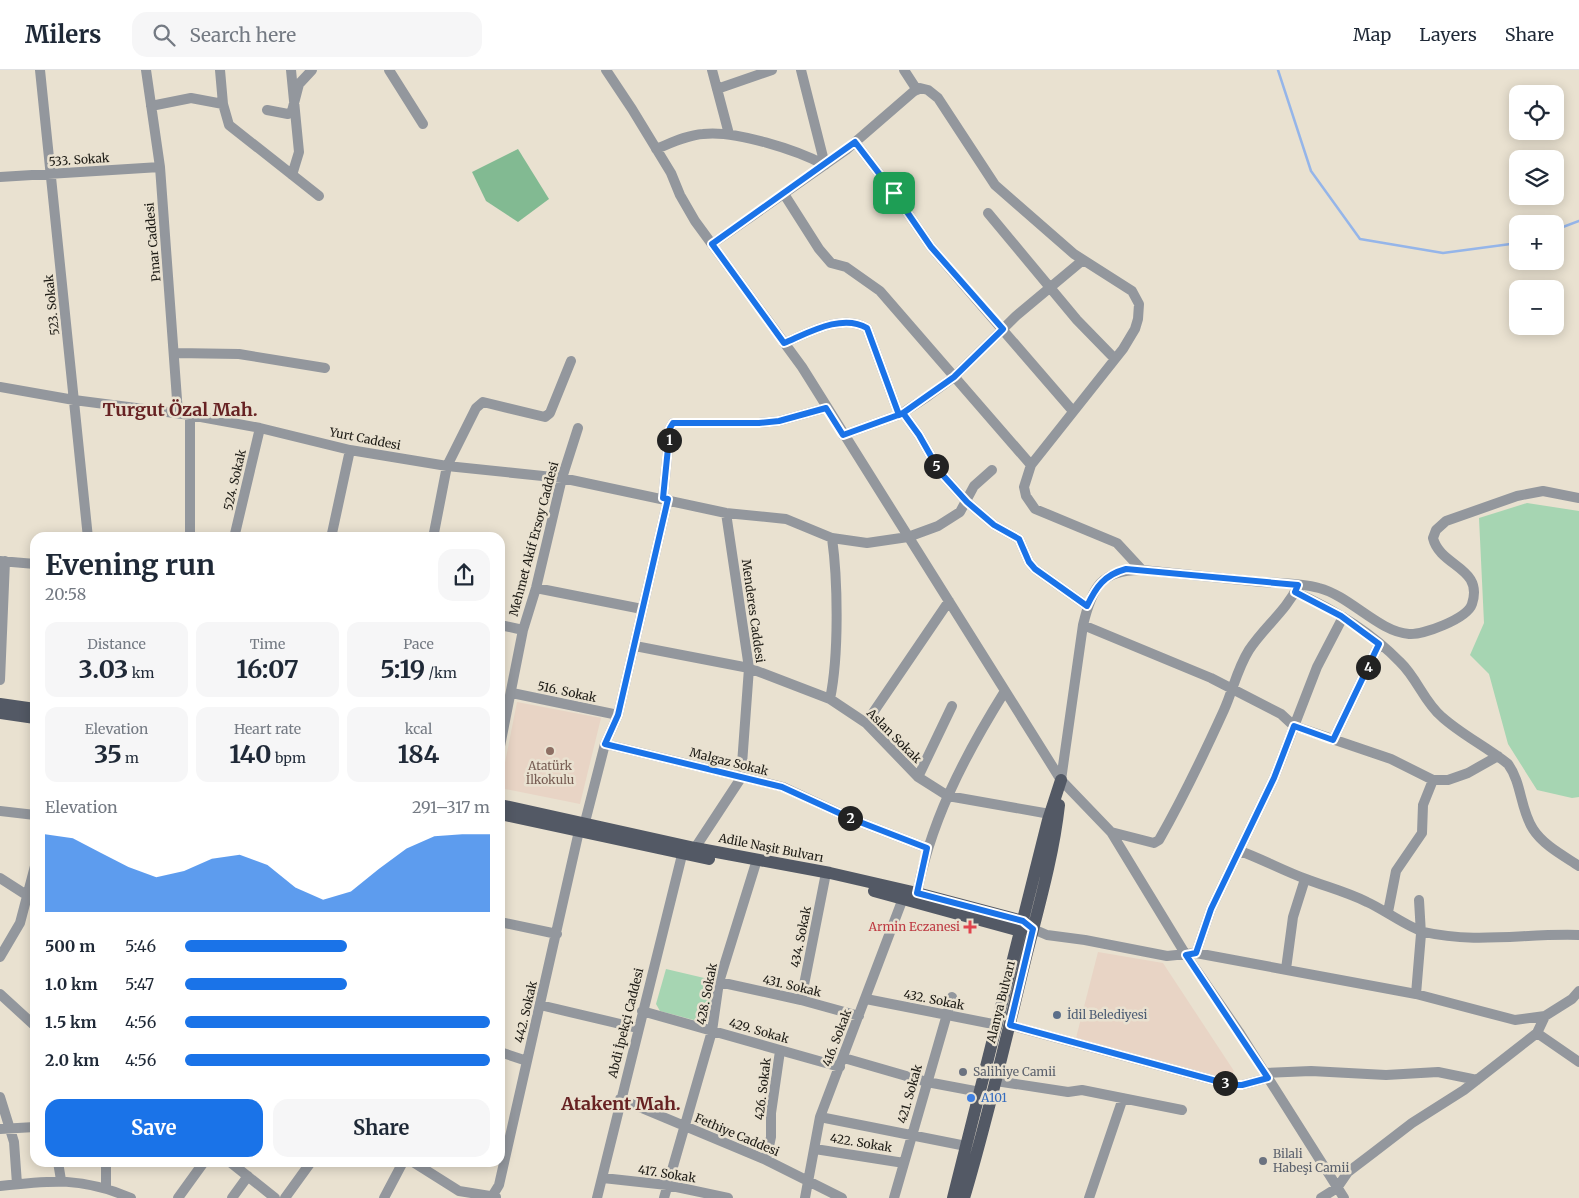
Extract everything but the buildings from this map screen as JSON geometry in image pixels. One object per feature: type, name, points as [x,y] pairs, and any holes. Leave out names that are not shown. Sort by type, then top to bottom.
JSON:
[{"type":"main road","points":[[0,704],[30,708]]},
{"type":"main road","points":[[0,713],[30,717]]},
{"type":"main road","points":[[1026,927],[1050,814],[1061,780]]},
{"type":"main road","points":[[1026,927],[1055,838],[1061,780]]},
{"type":"main road","name":"Adile Naşit Bulvarı","points":[[505,806],[682,855],[825,878],[911,896]]},
{"type":"main road","name":"Adile Naşit Bulvarı","points":[[505,815],[762,859],[1026,927]]},
{"type":"main road","name":"Alanya Bulvarı","points":[[964,1198],[996,1081],[1004,1025],[1026,927]]},
{"type":"main road","name":"Alanya Bulvarı","points":[[953,1198],[980,1092],[1004,1025]]},
{"type":"street","name":"523. Sokak","points":[[40,70],[87,532]]},
{"type":"street","name":"Pınar Caddesi","points":[[146,70],[160,167],[178,413]]},
{"type":"street","points":[[220,70],[223,104],[229,125],[319,196]]},
{"type":"street","points":[[291,70],[299,152],[292,175]]},
{"type":"street","points":[[267,110],[274,113],[288,114],[292,111],[299,84],[312,70]]},
{"type":"street","points":[[390,70],[423,124]]},
{"type":"street","points":[[606,70],[632,108],[671,173],[680,195],[712,244],[784,343],[1061,780],[1112,832],[1344,1198]]},
{"type":"street","points":[[712,70],[729,134]]},
{"type":"street","points":[[717,89],[772,70]]},
{"type":"street","points":[[801,70],[825,165]]},
{"type":"street","points":[[904,70],[918,90]]},
{"type":"street","points":[[712,244],[825,165],[918,90],[928,90],[938,98],[995,184],[1083,260],[1132,291],[1139,304],[1135,329],[1115,359],[1072,410],[1031,465],[1024,488],[1026,496],[1035,509],[1117,542],[1142,570]]},
{"type":"street","points":[[151,106],[191,98],[223,104]]},
{"type":"street","points":[[656,149],[680,139],[703,134],[729,134],[805,154],[825,165]]},
{"type":"street","points":[[855,142],[894,193],[931,247],[1072,410]]},
{"type":"street","name":"533. Sokak","points":[[0,177],[160,167]]},
{"type":"street","points":[[784,194],[819,249],[831,263],[846,267],[880,291],[1031,465]]},
{"type":"street","points":[[988,214],[1077,320],[1115,359]]},
{"type":"street","points":[[843,435],[901,414],[954,377],[1003,329],[1083,260]]},
{"type":"street","points":[[784,343],[828,325],[848,322],[860,324],[867,328],[901,414],[919,435],[940,472],[967,502],[994,525],[1019,539],[1029,562],[1035,569],[1087,606]]},
{"type":"street","points":[[175,353],[239,354],[325,368]]},
{"type":"street","points":[[434,532],[447,466],[476,408],[483,402],[546,417],[550,413],[571,361]]},
{"type":"street","name":"Yurt Caddesi","points":[[0,387],[74,400],[190,415],[260,428],[350,450],[447,466],[562,478],[726,513],[786,519],[832,538],[867,543],[908,537],[938,526],[960,512],[974,486],[992,470]]},
{"type":"street","name":"442. Sokak","points":[[505,1156],[582,827],[605,744],[618,715],[635,646],[666,499],[670,428],[673,423],[779,421],[826,408]]},
{"type":"street","points":[[190,415],[190,532]]},
{"type":"street","name":"524. Sokak","points":[[235,532],[260,428]]},
{"type":"street","name":"Mehmet Akif Ersoy Caddesi","points":[[505,713],[512,693],[523,630],[536,588],[562,478],[578,428]]},
{"type":"street","points":[[332,532],[350,450]]},
{"type":"street","points":[[1061,780],[1087,606],[1096,586],[1105,578],[1126,569],[1297,588],[1319,588],[1335,595],[1393,630],[1406,634],[1429,632],[1469,610],[1473,595],[1470,577],[1439,553],[1433,538],[1436,530],[1446,521],[1517,496],[1543,491],[1579,498]]},
{"type":"street","name":"Menderes Caddesi","points":[[695,848],[741,778],[749,668],[726,513]]},
{"type":"street","points":[[830,699],[835,620],[832,538]]},
{"type":"street","points":[[0,680],[2,561],[30,564]]},
{"type":"street","points":[[536,588],[642,608]]},
{"type":"street","points":[[1297,588],[1343,617],[1379,644],[1401,663],[1429,704],[1442,717],[1498,756],[1515,774],[1534,830],[1553,848],[1579,866]]},
{"type":"street","points":[[1112,832],[1154,843],[1159,840],[1233,689],[1236,675],[1250,649],[1275,620],[1297,588]]},
{"type":"street","points":[[866,723],[949,601]]},
{"type":"street","points":[[1191,954],[1274,778],[1316,667],[1343,617]]},
{"type":"street","points":[[1083,625],[1125,641],[1233,689],[1281,714],[1294,726],[1391,759],[1433,780],[1448,780],[1468,773],[1498,756]]},
{"type":"street","points":[[505,626],[523,630]]},
{"type":"street","points":[[1333,740],[1379,644]]},
{"type":"street","name":"Aslan Sokak","points":[[635,646],[749,668],[830,699],[866,723],[918,778],[948,796],[1050,814]]},
{"type":"street","name":"416. Sokak","points":[[805,1198],[820,1117],[859,1016],[911,896],[927,848],[948,796],[979,734],[1005,691]]},
{"type":"street","name":"516. Sokak","points":[[512,693],[618,715]]},
{"type":"street","points":[[918,778],[952,706]]},
{"type":"street","name":"Malgaz Sokak","points":[[605,744],[782,787],[852,819],[927,848]]},
{"type":"street","points":[[1388,912],[1396,870],[1422,833],[1423,805],[1433,780]]},
{"type":"street","points":[[0,811],[30,814]]},
{"type":"street","points":[[1240,851],[1274,863],[1305,879],[1348,893],[1388,912],[1421,931],[1456,938],[1488,939],[1579,935]]},
{"type":"street","name":"Abdi İpekçi Caddesi","points":[[597,1198],[637,1028],[682,855]]},
{"type":"street","name":"428. Sokak","points":[[664,1198],[686,1127],[712,1031],[719,982],[755,866]]},
{"type":"street","points":[[0,878],[28,896]]},
{"type":"street","name":"434. Sokak","points":[[801,1000],[825,878]]},
{"type":"street","points":[[1286,969],[1293,917],[1305,879]]},
{"type":"street","points":[[0,957],[20,923],[30,887]]},
{"type":"street","points":[[1416,994],[1421,931],[1419,900]]},
{"type":"street","points":[[505,923],[557,934]]},
{"type":"street","points":[[1026,927],[1047,935],[1085,940],[1167,956],[1191,954],[1286,969],[1416,994],[1515,1020],[1545,1016],[1572,999],[1579,991]]},
{"type":"street","name":"431. Sokak","points":[[719,982],[801,1000],[859,1016]]},
{"type":"street","points":[[0,994],[30,1021]]},
{"type":"street","name":"421. Sokak","points":[[894,1198],[952,997]]},
{"type":"street","name":"432. Sokak","points":[[866,999],[946,1016],[1004,1025],[1231,1085],[1242,1085],[1266,1076],[1311,1071],[1386,1075],[1438,1072],[1477,1080]]},
{"type":"street","points":[[540,1005],[637,1028]]},
{"type":"street","name":"429. Sokak","points":[[642,1011],[780,1051],[980,1092]]},
{"type":"street","points":[[1321,1198],[1337,1188],[1348,1172],[1412,1123],[1477,1080],[1536,1033],[1545,1016]]},
{"type":"street","points":[[1536,1033],[1579,1062]]},
{"type":"street","name":"426. Sokak","points":[[766,1160],[771,1137],[771,1113],[780,1051]]},
{"type":"street","points":[[505,1054],[527,1061]]},
{"type":"street","points":[[996,1081],[1068,1092],[1082,1090],[1182,1110]]},
{"type":"street","points":[[0,1097],[5,1129],[14,1142],[17,1184]]},
{"type":"street","points":[[1089,1198],[1123,1098]]},
{"type":"street","name":"Fethiye Caddesi","points":[[620,1099],[766,1160],[842,1198]]},
{"type":"street","points":[[820,1117],[911,1137],[966,1146]]},
{"type":"street","points":[[5,1129],[30,1128]]},
{"type":"street","name":"422. Sokak","points":[[815,1149],[904,1163]]},
{"type":"street","points":[[59,1167],[61,1180]]},
{"type":"street","points":[[106,1167],[106,1188]]},
{"type":"street","points":[[178,1198],[200,1167]]},
{"type":"street","points":[[236,1167],[275,1198]]},
{"type":"street","points":[[285,1198],[307,1167]]},
{"type":"street","points":[[384,1198],[400,1167]]},
{"type":"street","points":[[421,1167],[459,1191],[494,1197]]},
{"type":"street","name":"442. Sokak","points":[[494,1197],[502,1167]]},
{"type":"street","points":[[232,1198],[248,1176]]},
{"type":"street","name":"417. Sokak","points":[[603,1178],[667,1185],[728,1198]]},
{"type":"street","points":[[0,1186],[61,1180],[106,1188],[131,1198]]},
{"type":"shaded area","name":"Atatürk İlkokulu","points":[[517,702],[601,718],[580,804],[505,789],[505,763]]},
{"type":"shaded area","points":[[1098,952],[1163,963],[1234,1071],[1229,1079],[1076,1038]]},
{"type":"green space","points":[[518,149],[549,199],[518,222],[486,201],[472,172]]},
{"type":"green space","points":[[1527,503],[1579,511],[1579,797],[1572,798],[1537,790],[1508,744],[1489,674],[1470,655],[1484,623],[1479,518]]},
{"type":"green space","points":[[666,969],[717,981],[705,1023],[660,1011],[656,1004]]},
{"type":"waterway","points":[[1278,70],[1311,171],[1360,239],[1443,253],[1509,244]]},
{"type":"waterway","points":[[1564,227],[1579,221]]},
{"type":"place","name":"Atatürk İlkokulu","points":[[550,751]]},
{"type":"place","name":"Armin Eczanesi","points":[[970,927]]},
{"type":"place","name":"İdil Belediyesi","points":[[1057,1015]]},
{"type":"place","name":"Salihiye Camii","points":[[963,1072]]},
{"type":"place","name":"A101","points":[[971,1098]]},
{"type":"place","name":"Bilali Habeşi Camii","points":[[1263,1161]]},
{"type":"district","name":"Turgut Özal Mah.","points":[[180,410]]},
{"type":"district","name":"Atakent Mah.","points":[[621,1104]]},
{"type":"route","points":[[894,193],[855,142],[712,244],[784,343],[828,325],[848,322],[860,324],[867,328],[899,415],[903,413],[919,435],[940,472],[967,502],[994,525],[1019,539],[1024,545],[1029,562],[1035,569],[1050,582],[1087,606],[1096,586],[1115,572],[1126,569],[1298,585],[1295,592],[1318,602],[1341,616],[1360,628],[1379,644],[1333,740],[1294,726],[1274,778],[1211,909],[1196,953],[1186,955],[1268,1078],[1242,1085],[1231,1085],[1075,1041],[1010,1025],[1033,929],[1023,921],[917,893],[927,848],[852,819],[782,787],[605,744],[618,715],[668,499],[663,498],[670,428],[673,423],[759,423],[779,421],[826,408],[843,435],[868,427],[901,414],[903,413],[954,377],[1003,329],[931,247],[894,193]]}]
